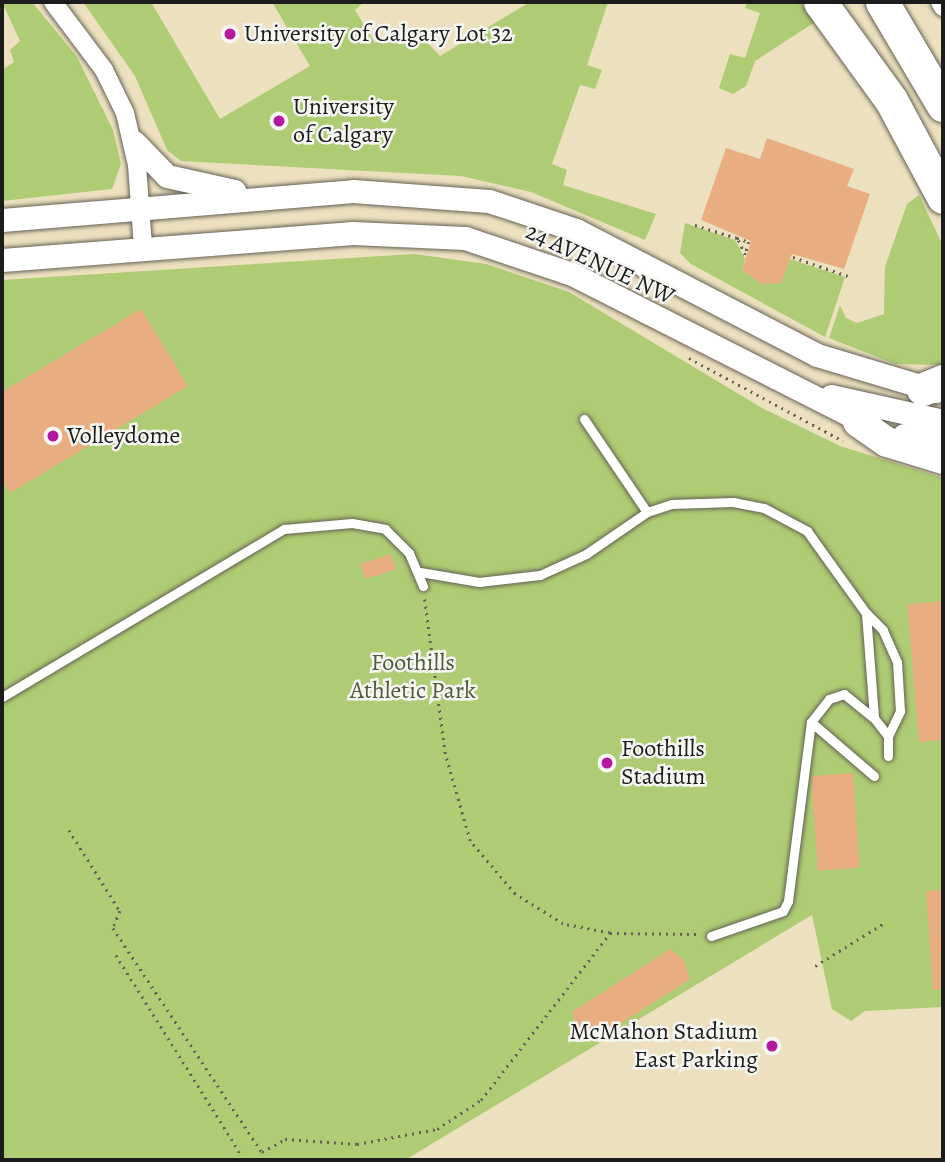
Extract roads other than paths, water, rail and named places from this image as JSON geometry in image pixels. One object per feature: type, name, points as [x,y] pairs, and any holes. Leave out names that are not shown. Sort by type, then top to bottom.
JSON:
[{"type":"highway","points":[[820,2],[891,100],[943,197]]},
{"type":"highway","points":[[883,2],[943,105]]},
{"type":"highway","points":[[856,433],[943,459]]},
{"type":"street","points":[[53,2],[104,70],[134,142],[142,247]]},
{"type":"street","points":[[134,142],[167,176],[261,197]]},
{"type":"street","name":"24 AVENUE NW","points":[[2,220],[140,206],[397,190],[534,214],[817,355],[936,387]]},
{"type":"street","name":"24 AVENUE NW","points":[[2,260],[142,247],[353,233],[487,243],[572,274],[803,395],[856,433],[943,442]]},
{"type":"street","points":[[803,395],[943,421]]},
{"type":"lane","points":[[584,419],[646,512]]},
{"type":"lane","points":[[421,572],[479,582],[540,575],[586,554],[646,512],[671,504],[733,502],[786,517],[831,558],[866,613],[883,630],[897,662],[901,710],[888,736],[888,756]]},
{"type":"lane","points":[[2,697],[285,529],[372,524],[400,540],[421,572],[423,586]]},
{"type":"lane","points":[[866,613],[874,718]]},
{"type":"lane","points":[[711,936],[783,911],[788,901],[811,722],[829,699],[844,694],[874,718],[888,736]]},
{"type":"lane","points":[[811,722],[874,776]]},
{"type":"place","name":"University of Calgary Lot 32","points":[[230,34]]},
{"type":"place","name":"University of Calgary","points":[[279,121]]},
{"type":"place","name":"Volleydome","points":[[53,436]]},
{"type":"place","name":"Foothills Stadium","points":[[607,763]]},
{"type":"place","name":"McMahon Stadium East Parking","points":[[772,1046]]},
{"type":"park label","name":"Foothills Athletic Park","points":[[413,677]]}]
